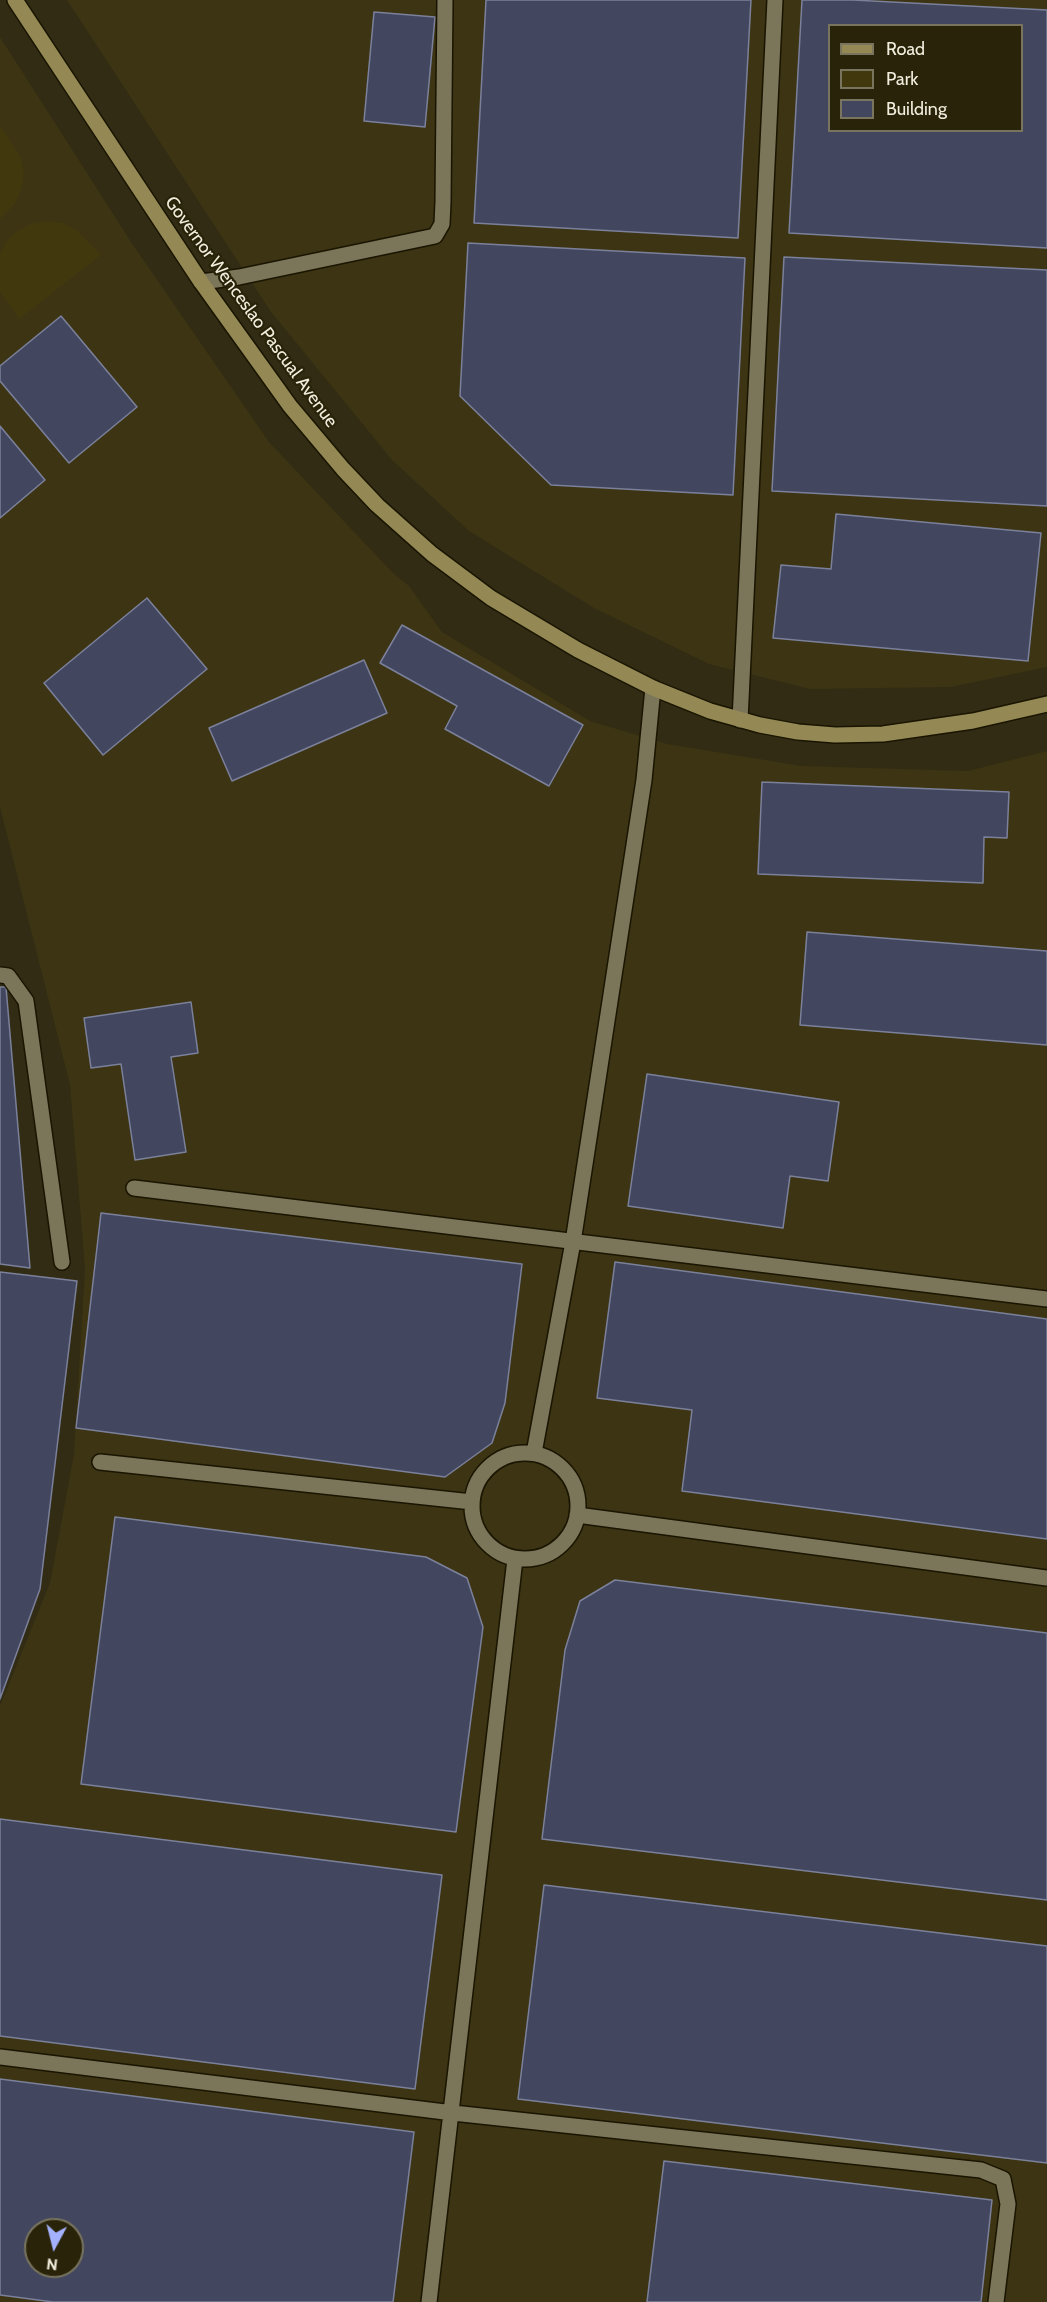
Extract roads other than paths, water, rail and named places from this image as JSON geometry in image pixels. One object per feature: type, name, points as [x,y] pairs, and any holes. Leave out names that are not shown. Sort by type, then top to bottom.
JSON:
[{"type":"main road","name":"Governor Wenceslao Pascual Avenue","points":[[15,0],[201,282],[311,432],[343,469],[408,533],[455,573],[491,598],[578,650],[654,688],[710,711],[798,732],[835,735],[883,734],[973,721],[1047,704]]},
{"type":"lane","points":[[201,282],[239,277],[435,236],[442,224],[445,0]]},
{"type":"lane","points":[[740,720],[775,0]]},
{"type":"lane","points":[[534,1452],[573,1242],[644,780],[654,688]]},
{"type":"lane","points":[[0,975],[8,976],[26,1001],[62,1262]]},
{"type":"lane","points":[[134,1188],[1047,1299]]},
{"type":"lane","points":[[534,1452],[555,1461],[573,1482],[579,1509],[572,1531],[558,1549],[537,1558],[515,1559],[494,1550],[479,1533],[471,1512],[473,1490],[485,1469],[505,1455],[534,1452]]},
{"type":"lane","points":[[100,1462],[472,1502]]},
{"type":"lane","points":[[577,1515],[1047,1578]]},
{"type":"lane","points":[[429,2302],[453,2113],[515,1559]]},
{"type":"lane","points":[[0,2057],[453,2113],[981,2170],[1003,2179],[1008,2204],[996,2302]]}]
